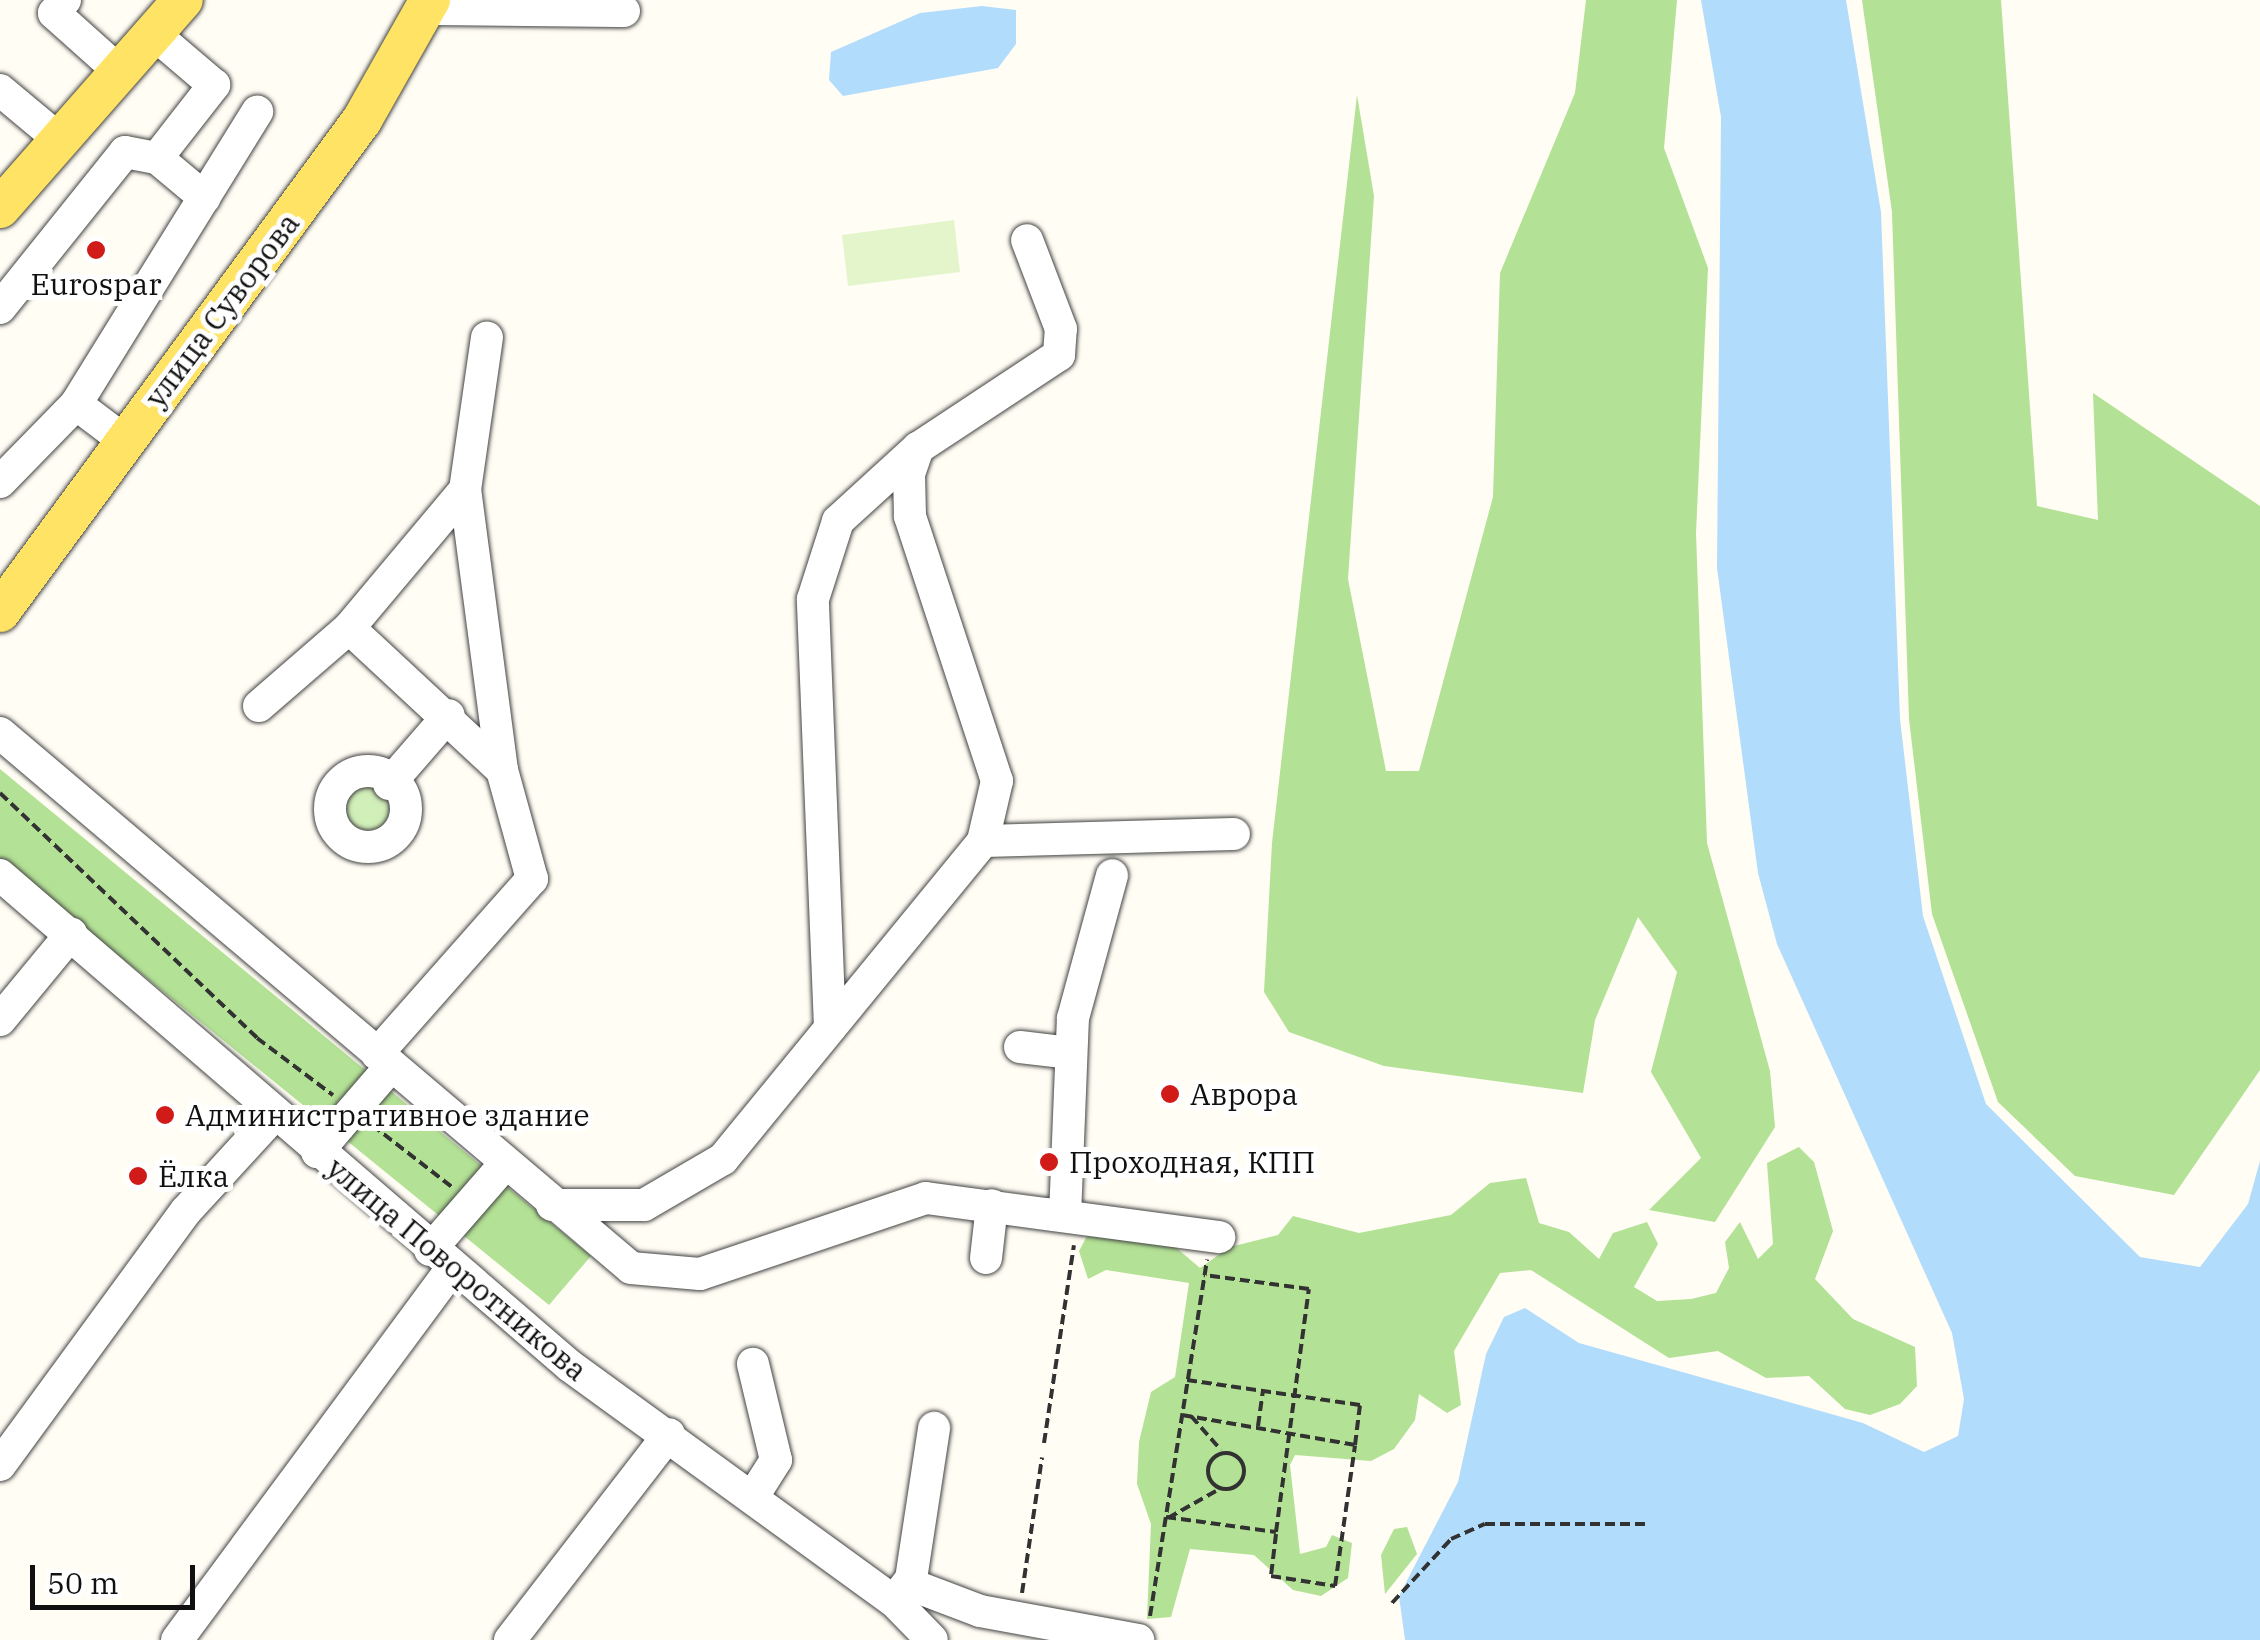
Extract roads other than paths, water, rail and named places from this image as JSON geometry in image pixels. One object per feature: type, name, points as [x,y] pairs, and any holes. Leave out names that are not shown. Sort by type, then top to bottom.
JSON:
[{"type":"main road","points":[[0,208],[183,0]]},
{"type":"main road","name":"улица Суворова","points":[[0,612],[362,120],[428,4]]},
{"type":"street","points":[[65,0],[54,13],[120,72]]},
{"type":"street","points":[[428,4],[624,11]]},
{"type":"street","points":[[154,34],[214,85],[158,158]]},
{"type":"street","points":[[0,90],[60,140]]},
{"type":"street","points":[[0,482],[76,404],[257,112]]},
{"type":"street","points":[[0,308],[124,152],[158,158],[205,198]]},
{"type":"street","points":[[830,1028],[812,599],[838,521],[918,448],[1059,355],[1061,328],[1028,240]]},
{"type":"street","points":[[317,1152],[353,1110],[384,1060],[532,879],[502,770],[465,490],[488,338]]},
{"type":"street","points":[[76,404],[125,441]]},
{"type":"street","points":[[552,1205],[602,1212],[690,1186],[830,1028],[983,841],[997,781],[910,516],[918,448]]},
{"type":"street","points":[[259,706],[349,628],[465,490]]},
{"type":"street","points":[[349,628],[449,714],[502,770]]},
{"type":"street","points":[[389,784],[449,714]]},
{"type":"street","points":[[0,733],[552,1205],[631,1268],[673,1278],[900,1202],[992,1205],[1215,1236]]},
{"type":"street","points":[[983,841],[1234,834]]},
{"type":"street","name":"улица Поворотникова","points":[[0,875],[441,1260],[663,1418],[752,1498],[902,1593],[932,1640]]},
{"type":"street","points":[[1071,1217],[1070,1053],[1112,875]]},
{"type":"street","points":[[0,1020],[71,934]]},
{"type":"street","points":[[1020,1047],[1070,1053]]},
{"type":"street","points":[[0,1465],[186,1210],[274,1115]]},
{"type":"street","points":[[177,1640],[441,1260],[471,1202],[504,1164]]},
{"type":"street","points":[[986,1258],[992,1205]]},
{"type":"street","points":[[752,1498],[776,1460],[753,1364]]},
{"type":"street","points":[[510,1640],[663,1418]]},
{"type":"street","points":[[934,1428],[902,1593],[1018,1618],[1143,1631]]},
{"type":"water","points":[[1701,0],[1846,0],[1881,212],[1900,719],[1923,916],[1986,1104],[2140,1257],[2200,1267],[2248,1204],[2260,1161],[2260,1640],[1405,1640],[1399,1596],[1458,1482],[1486,1354],[1504,1317],[1525,1308],[1579,1343],[1863,1423],[1924,1452],[1958,1436],[1964,1399],[1952,1333],[1777,944],[1758,873],[1717,568],[1721,117]]},
{"type":"water","points":[[982,6],[1016,10],[1016,44],[998,68],[843,96],[829,80],[831,52],[920,13]]},
{"type":"place","name":"Eurospar","points":[[96,250]]},
{"type":"place","name":"Аврора","points":[[1170,1094]]},
{"type":"place","name":"Административное здание","points":[[165,1115]]},
{"type":"place","name":"Проходная, КПП","points":[[1049,1162]]},
{"type":"place","name":"Ёлка","points":[[138,1176]]}]
